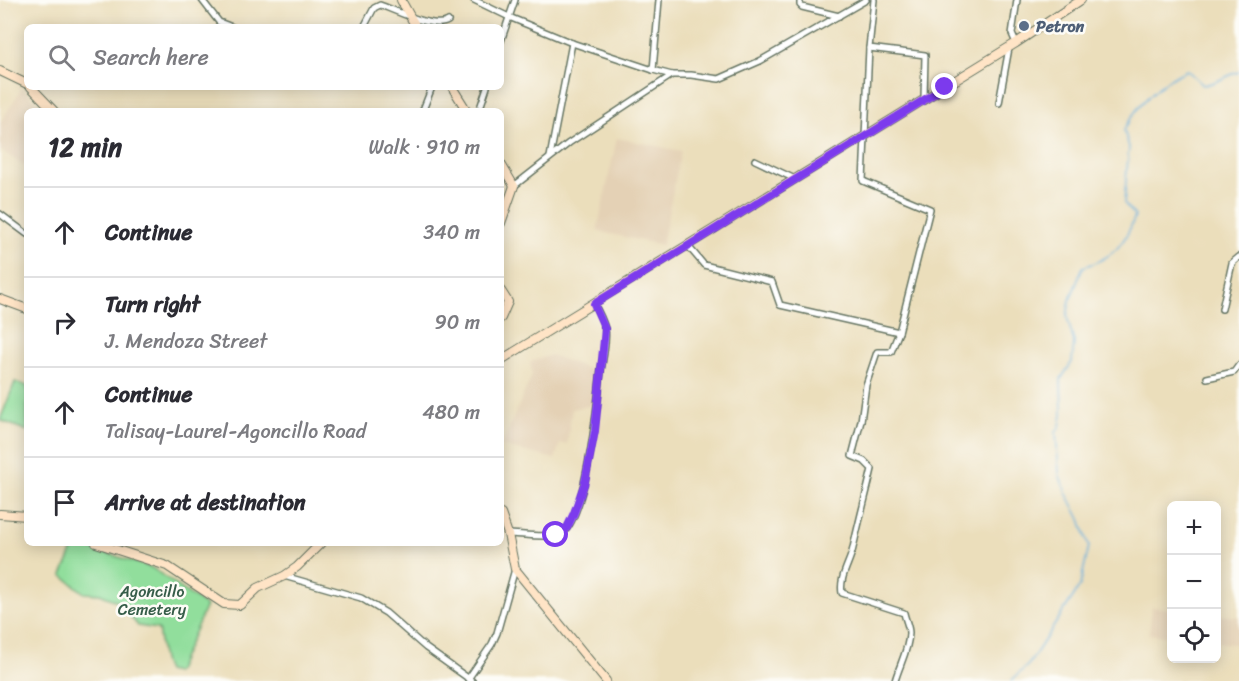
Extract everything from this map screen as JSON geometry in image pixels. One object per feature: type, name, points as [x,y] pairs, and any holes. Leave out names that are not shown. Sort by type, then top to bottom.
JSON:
[{"type":"main road","points":[[401,0],[414,24]]},
{"type":"main road","points":[[504,358],[866,134],[1013,46],[1081,0]]},
{"type":"main road","points":[[0,71],[24,83]]},
{"type":"main road","points":[[34,90],[51,108]]},
{"type":"main road","points":[[455,90],[465,108]]},
{"type":"main road","points":[[504,169],[514,186],[504,214]]},
{"type":"main road","points":[[504,296],[508,302],[504,311]]},
{"type":"main road","points":[[0,299],[24,308]]},
{"type":"main road","points":[[0,514],[24,516]]},
{"type":"main road","points":[[504,523],[515,569],[606,681]]},
{"type":"main road","points":[[105,546],[167,567],[224,604],[240,605],[258,588],[297,567],[318,546]]},
{"type":"street","points":[[202,0],[219,22],[224,24]]},
{"type":"street","points":[[474,0],[572,43],[653,70],[672,75],[719,79],[740,72],[866,0]]},
{"type":"street","points":[[504,32],[515,0]]},
{"type":"street","points":[[653,70],[659,0]]},
{"type":"street","points":[[800,0],[802,8],[840,16]]},
{"type":"street","points":[[874,0],[869,48],[863,181],[930,209],[899,332],[891,352],[877,352],[866,385],[861,421],[852,456],[864,461],[872,469],[862,513],[855,532],[853,549],[840,585],[842,593],[851,598],[904,613],[909,632],[907,646],[895,681]]},
{"type":"street","points":[[999,103],[1013,46],[1012,34],[1017,0]]},
{"type":"street","points":[[366,24],[374,8],[380,5],[410,17],[442,24],[448,21]]},
{"type":"street","points":[[550,157],[572,43]]},
{"type":"street","points":[[869,48],[925,54],[924,99]]},
{"type":"street","points":[[514,186],[550,157],[672,75]]},
{"type":"street","points":[[424,108],[431,90]]},
{"type":"street","points":[[480,108],[486,90]]},
{"type":"street","points":[[756,160],[795,179]]},
{"type":"street","points":[[0,214],[24,230]]},
{"type":"street","points":[[688,246],[704,265],[772,282],[780,305],[899,332]]},
{"type":"street","points":[[1222,309],[1232,263],[1239,257]]},
{"type":"street","points":[[508,534],[556,535],[567,528],[574,513],[585,482],[595,431],[602,364],[605,329],[594,304]]},
{"type":"street","points":[[1207,378],[1234,372],[1239,365]]},
{"type":"street","points":[[284,576],[361,598],[386,613],[426,648],[469,680],[497,633],[515,569]]},
{"type":"shaded area","points":[[22,88],[43,108],[24,108],[24,165],[0,150],[0,123]]},
{"type":"shaded area","points":[[617,138],[681,151],[662,245],[597,231]]},
{"type":"shaded area","points":[[551,355],[596,372],[594,405],[572,409],[567,444],[560,444],[555,459],[504,447],[504,439],[532,375],[530,362]]},
{"type":"shaded area","points":[[1152,607],[1167,609],[1167,636],[1149,634]]},
{"type":"shaded area","points":[[1221,615],[1239,617],[1239,645],[1221,643]]},
{"type":"green space","points":[[15,382],[24,385],[24,430],[0,420]]},
{"type":"green space","name":"Agoncillo Cemetery","points":[[75,546],[85,546],[152,568],[206,606],[176,673],[167,671],[158,629],[138,626],[119,602],[100,594],[84,593],[62,575]]},
{"type":"waterway","points":[[1011,681],[1029,664],[1080,586],[1089,546],[1080,519],[1059,474],[1056,432],[1062,415],[1061,379],[1072,362],[1074,342],[1067,317],[1070,300],[1083,267],[1110,255],[1122,243],[1135,216],[1124,203],[1129,147],[1124,130],[1129,120],[1150,95],[1177,75],[1187,70],[1203,85],[1239,72]]},
{"type":"place","name":"Petron","points":[[1024,26]]},
{"type":"route","points":[[556,535],[567,528],[574,513],[585,482],[595,431],[605,329],[594,304],[945,87]]}]
